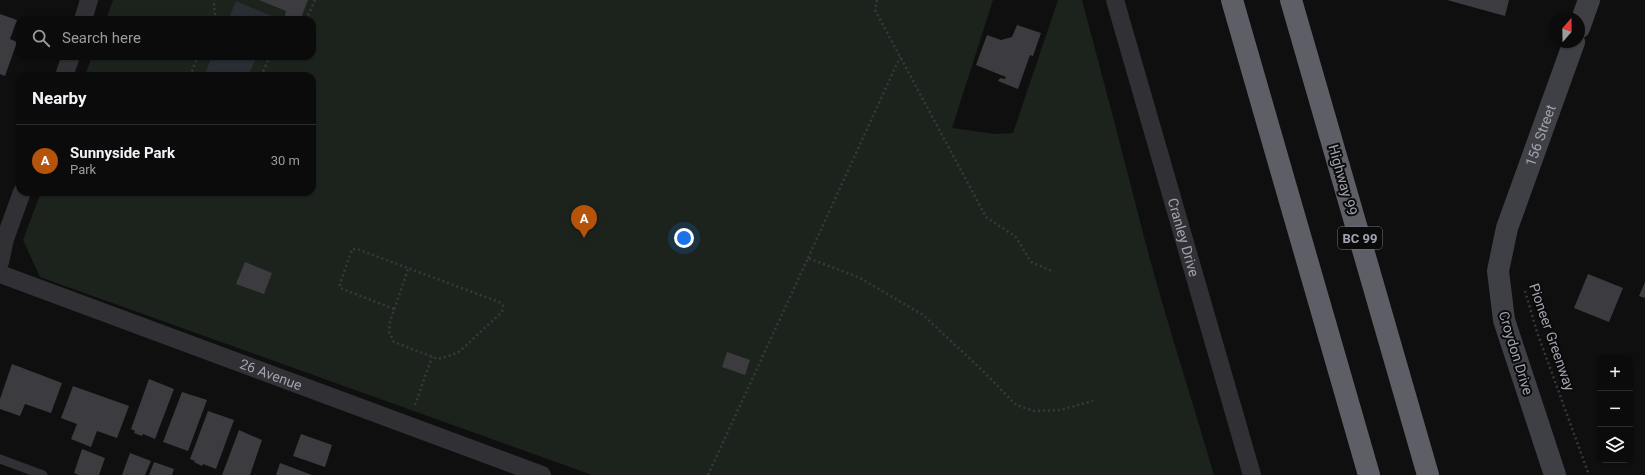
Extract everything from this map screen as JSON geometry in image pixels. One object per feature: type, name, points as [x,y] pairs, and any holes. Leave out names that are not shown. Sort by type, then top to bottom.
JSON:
[{"type":"highway","points":[[1232,0],[1369,475]]},
{"type":"highway","name":"Highway 99","points":[[1291,0],[1428,475]]},
{"type":"street","points":[[84,16],[90,0]]},
{"type":"street","name":"Cranley Drive","points":[[1115,0],[1252,475]]},
{"type":"street","points":[[1585,12],[1589,0]]},
{"type":"street","name":"156 Street","points":[[1507,228],[1572,48]]},
{"type":"street","points":[[65,72],[70,60]]},
{"type":"street","points":[[0,262],[5,239],[21,196]]},
{"type":"street","name":"Croydon Drive","points":[[1507,228],[1498,271],[1504,320],[1555,475]]},
{"type":"street","name":"26 Avenue","points":[[0,274],[408,424],[542,475]]},
{"type":"lane","points":[[0,460],[43,475]]},
{"type":"path","points":[[215,0],[215,16]]},
{"type":"path","points":[[308,16],[315,0]]},
{"type":"path","points":[[877,0],[875,10],[986,217],[1016,237],[1031,262],[1054,272]]},
{"type":"path","points":[[708,475],[900,57]]},
{"type":"path","points":[[192,72],[196,60]]},
{"type":"path","points":[[263,72],[268,60]]},
{"type":"path","points":[[394,309],[340,288],[350,251],[357,249],[499,302],[502,306],[502,312],[460,351],[438,359],[394,342],[389,332],[390,322],[408,269]]},
{"type":"path","points":[[808,258],[860,278],[923,315],[983,371],[1016,405],[1034,411],[1060,410],[1093,401]]},
{"type":"path","name":"Pioneer Greenway","points":[[1524,288],[1537,332],[1589,475]]},
{"type":"path","points":[[408,424],[432,357]]},
{"type":"shaded area","points":[[113,0],[993,0],[952,128],[996,134],[1013,133],[1058,0],[1082,0],[1152,267],[1214,475],[592,475],[40,277],[23,240],[40,196],[316,196],[316,72],[86,72],[91,60],[316,60],[316,16],[107,16]]},
{"type":"shaded area","points":[[236,1],[272,16],[230,16]]},
{"type":"shaded area","points":[[210,60],[255,60],[250,72],[206,72]]},
{"type":"building","points":[[259,0],[308,0],[302,16],[285,16],[286,11]]},
{"type":"building","points":[[1447,0],[1509,0],[1505,16]]},
{"type":"building","points":[[0,14],[16,20],[10,39],[16,42],[16,45],[5,76],[0,74]]},
{"type":"building","points":[[1017,25],[1041,33],[1033,56],[1030,55],[1018,89],[998,81],[1000,78],[1005,79],[1006,77],[976,65],[987,35],[1001,40],[1012,37]]},
{"type":"building","points":[[245,262],[272,273],[264,294],[236,284]]},
{"type":"building","points":[[1588,274],[1623,288],[1609,322],[1574,308]]},
{"type":"building","points":[[1645,282],[1645,298],[1639,296]]},
{"type":"building","points":[[727,352],[750,360],[745,375],[722,367]]},
{"type":"building","points":[[12,364],[62,383],[51,413],[25,404],[20,416],[0,409],[0,399]]},
{"type":"building","points":[[149,379],[174,389],[155,439],[143,434],[142,436],[134,433],[135,431],[131,429]]},
{"type":"building","points":[[73,386],[129,406],[117,438],[97,431],[91,447],[71,439],[77,424],[61,418]]},
{"type":"building","points":[[182,392],[207,400],[188,451],[163,442]]},
{"type":"building","points":[[208,411],[234,420],[216,469],[203,464],[202,466],[190,459]]},
{"type":"building","points":[[239,430],[262,440],[250,475],[222,475]]},
{"type":"building","points":[[301,434],[332,445],[325,467],[293,456]]},
{"type":"building","points":[[82,449],[105,458],[99,475],[79,475],[74,473]]},
{"type":"building","points":[[130,453],[151,461],[145,475],[122,475]]},
{"type":"building","points":[[154,462],[174,469],[172,475],[149,475]]},
{"type":"building","points":[[280,463],[312,475],[276,475]]},
{"type":"place","name":"Sunnyside Park","points":[[584,238]]}]
